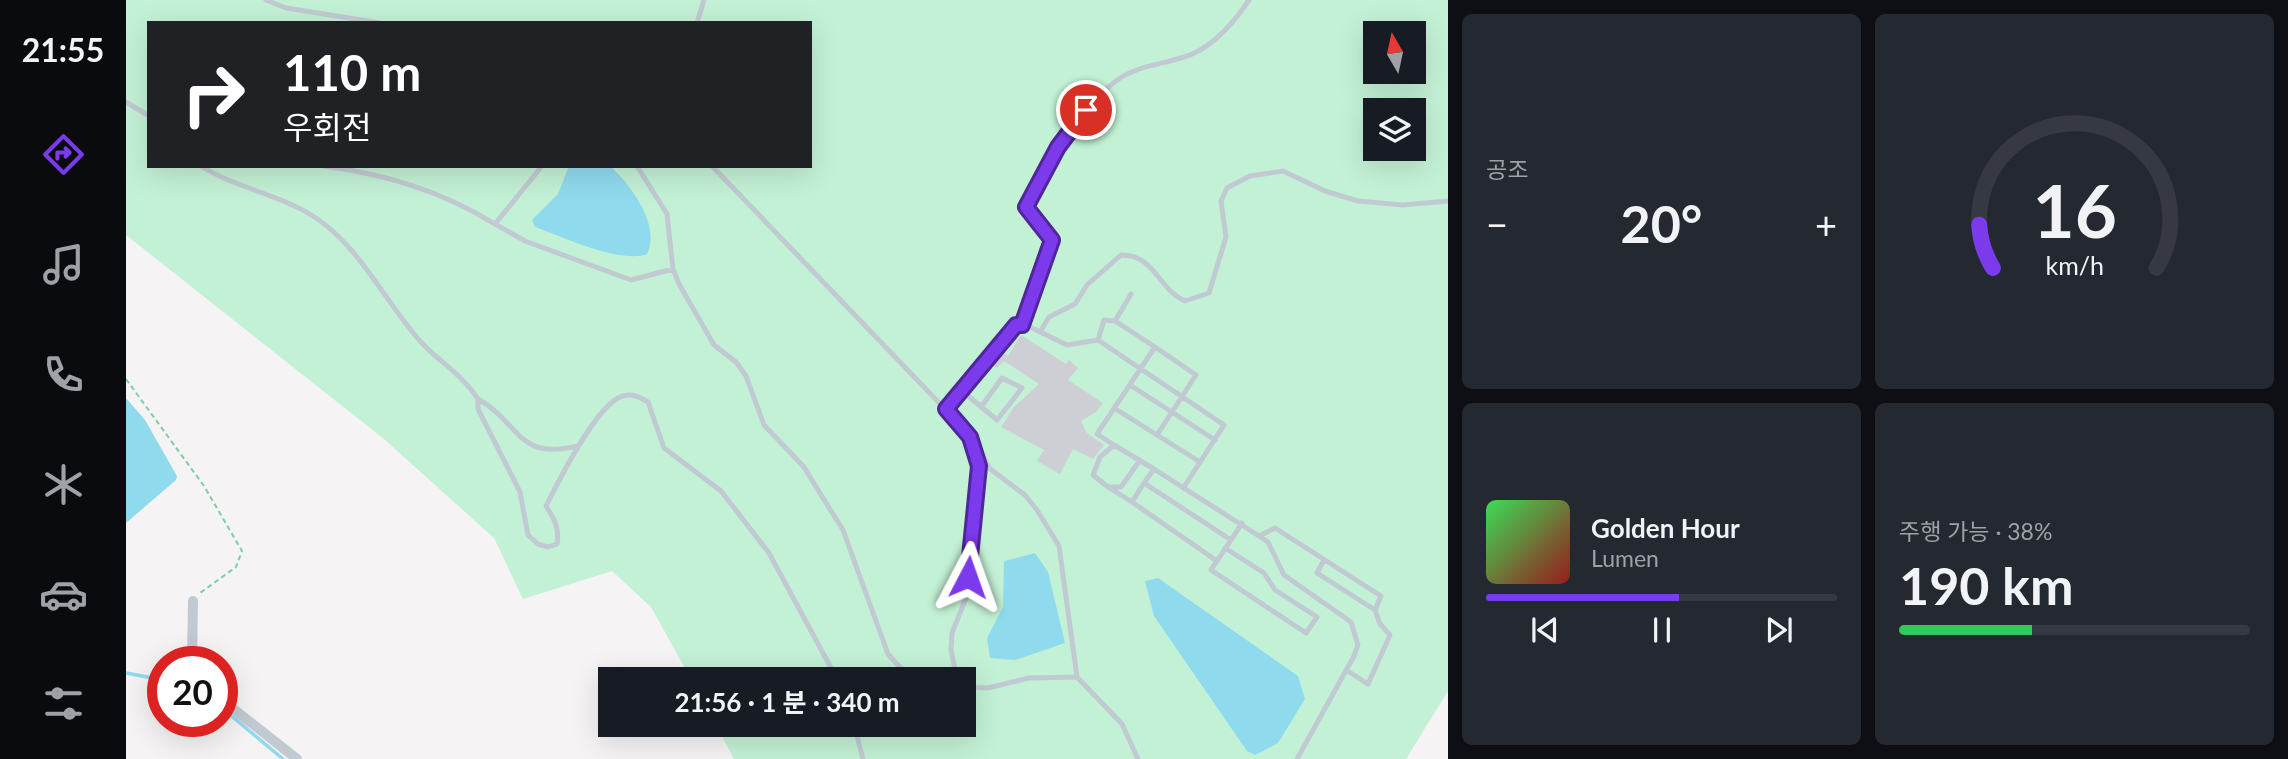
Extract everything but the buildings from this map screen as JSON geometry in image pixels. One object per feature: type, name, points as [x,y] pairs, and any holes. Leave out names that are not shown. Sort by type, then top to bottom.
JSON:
[{"type":"street","points":[[192,646],[193,601]]},
{"type":"street","points":[[238,713],[297,759]]},
{"type":"lane","points":[[266,0],[286,8],[367,21]]},
{"type":"lane","points":[[697,21],[704,0]]},
{"type":"lane","points":[[1022,325],[1052,240],[1026,207],[1076,121],[1095,99],[1118,79],[1147,65],[1184,58],[1213,42],[1250,0]]},
{"type":"lane","points":[[126,102],[147,115]]},
{"type":"lane","points":[[204,168],[225,181],[278,198],[329,226],[421,343],[469,385],[478,399],[489,405],[520,439],[545,450],[578,446]]},
{"type":"lane","points":[[340,168],[365,171],[431,190],[525,241],[631,280],[673,269]]},
{"type":"lane","points":[[495,225],[540,168]]},
{"type":"lane","points":[[638,168],[667,215],[673,269],[714,345],[736,362],[746,376],[764,425],[804,467],[843,530],[856,570],[871,602],[876,629],[888,654],[900,667]]},
{"type":"lane","points":[[714,168],[946,409],[978,444],[989,468],[1025,495],[1037,510],[1059,546],[1077,677]]},
{"type":"lane","points":[[1040,332],[1049,317],[1075,304],[1087,285],[1121,255],[1135,254],[1151,266],[1174,296],[1185,300],[1209,293],[1226,237],[1221,201],[1227,188],[1250,176],[1283,171],[1325,191],[1359,201],[1403,205],[1448,201]]},
{"type":"lane","points":[[1115,321],[1131,294]]},
{"type":"lane","points":[[1098,340],[1104,320],[1115,321],[1196,375],[1157,435]]},
{"type":"lane","points":[[946,409],[1016,325],[1040,332],[1067,345],[1098,340],[1224,425],[1184,487]]},
{"type":"lane","points":[[1155,346],[1097,434],[1242,523],[1268,542],[1284,575],[1352,622],[1358,645],[1297,759]]},
{"type":"lane","points":[[961,390],[981,407],[997,420],[1022,388],[1002,378],[981,407]]},
{"type":"lane","points":[[1130,385],[1215,440]]},
{"type":"lane","points":[[478,399],[478,409],[524,500],[528,534],[538,544],[548,547],[557,544],[558,535],[556,522],[546,506],[578,446],[618,397],[635,394],[648,402],[664,448],[721,491],[769,553],[831,667]]},
{"type":"lane","points":[[1114,408],[1200,462]]},
{"type":"lane","points":[[955,667],[951,650],[952,633],[966,598],[971,524],[979,490],[979,466],[969,435]]},
{"type":"lane","points":[[1114,444],[1100,457],[1093,475],[1217,561]]},
{"type":"lane","points":[[1108,487],[1121,487],[1140,460]]},
{"type":"lane","points":[[1132,502],[1154,469]]},
{"type":"lane","points":[[1144,483],[1231,540]]},
{"type":"lane","points":[[1225,548],[1264,573],[1275,590],[1317,617],[1306,634],[1211,570],[1225,548],[1242,523]]},
{"type":"lane","points":[[1259,536],[1275,527],[1381,596],[1375,610]]},
{"type":"lane","points":[[1324,560],[1317,573],[1375,610],[1380,624],[1390,635],[1368,684],[1346,670]]},
{"type":"lane","points":[[976,688],[988,688],[1028,678],[1077,677],[1096,692],[1122,724],[1138,759]]},
{"type":"lane","points":[[857,737],[863,759]]},
{"type":"path","points":[[126,379],[204,486],[242,551],[236,567],[193,601]]},
{"type":"green space","points":[[126,0],[1448,0],[1448,691],[1406,759],[734,759],[722,737],[976,737],[976,667],[684,667],[651,607],[612,571],[523,599],[494,538],[384,439],[126,235]]},
{"type":"water","points":[[568,168],[612,168],[635,195],[647,218],[650,243],[647,254],[636,256],[607,252],[535,227],[532,220],[558,194]]},
{"type":"water","points":[[126,398],[145,420],[177,476],[176,480],[126,523]]},
{"type":"water","points":[[1035,553],[1048,572],[1065,643],[1015,660],[990,658],[987,638],[1003,607],[1004,561]]},
{"type":"water","points":[[1158,578],[1298,676],[1305,699],[1278,743],[1255,755],[1247,751],[1154,616],[1145,581]]},
{"type":"waterway","points":[[126,673],[147,677]]},
{"type":"waterway","points":[[238,721],[283,759]]},
{"type":"route","points":[[968,577],[971,524],[979,490],[979,466],[970,437],[946,409],[1016,325],[1022,325],[1052,240],[1026,207],[1058,147],[1086,110]]}]
